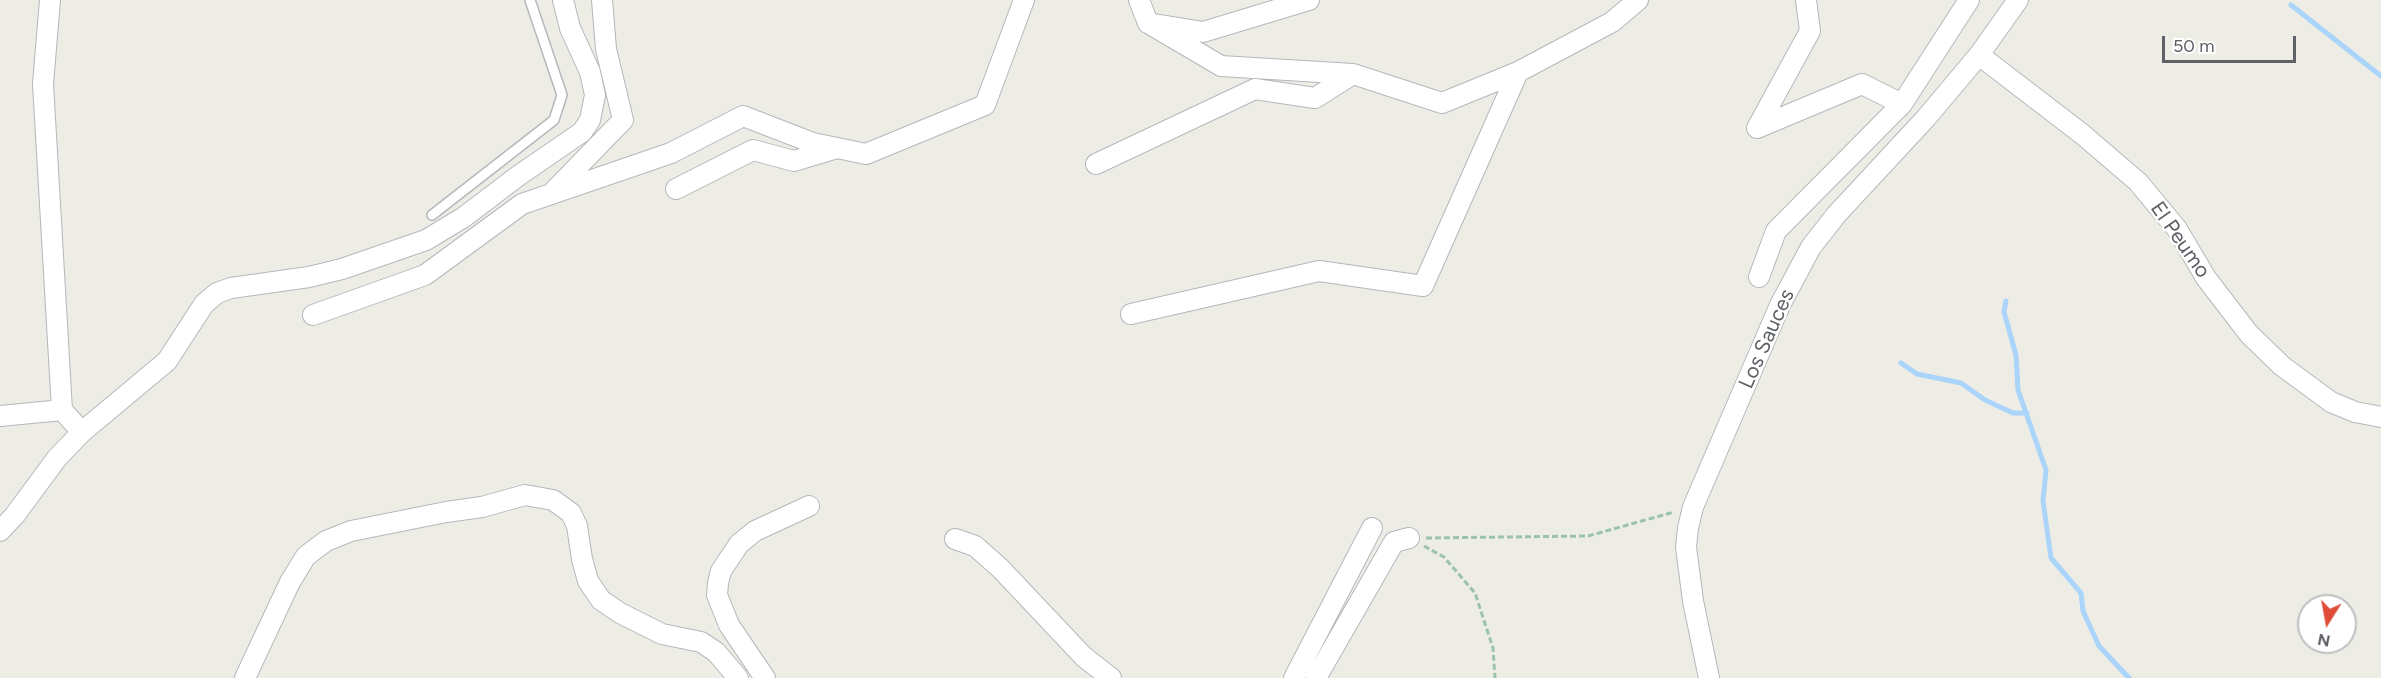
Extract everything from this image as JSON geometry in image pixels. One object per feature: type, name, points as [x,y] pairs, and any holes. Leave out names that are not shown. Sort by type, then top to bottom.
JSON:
[{"type":"street","points":[[50,0],[44,84],[62,410],[82,432]]},
{"type":"street","points":[[0,531],[15,515],[57,458],[82,432],[167,361],[204,303],[217,293],[231,288],[309,278],[426,240],[464,217],[582,132],[590,120],[595,95],[590,72],[570,28],[563,0]]},
{"type":"street","points":[[549,195],[622,120],[606,50],[602,0]]},
{"type":"street","points":[[313,315],[425,275],[522,204],[671,153],[742,116],[813,143],[866,154],[985,105],[1024,0]]},
{"type":"street","points":[[1139,0],[1148,23],[1221,66],[1353,74],[1442,103],[1518,72],[1612,22],[1638,0]]},
{"type":"street","points":[[1148,23],[1203,32],[1309,0]]},
{"type":"street","points":[[1806,0],[1810,31],[1757,128],[1862,84],[1902,104]]},
{"type":"street","points":[[1759,278],[1776,231],[1902,104],[1969,0]]},
{"type":"street","name":"Los Sauces","points":[[1709,678],[1693,601],[1686,547],[1693,507],[1780,305],[1811,247],[1836,215],[1926,118],[1979,55],[2018,0]]},
{"type":"street","name":"El Peumo","points":[[1979,55],[2082,134],[2138,182],[2177,229],[2206,278],[2249,334],[2282,366],[2331,402],[2355,412],[2381,417]]},
{"type":"street","points":[[1131,314],[1319,271],[1423,286],[1518,72]]},
{"type":"street","points":[[1096,164],[1255,89],[1315,98],[1353,74]]},
{"type":"street","points":[[676,189],[753,150],[794,160],[837,148]]},
{"type":"street","points":[[0,416],[62,410]]},
{"type":"street","points":[[245,678],[290,582],[306,556],[326,541],[351,531],[482,507],[525,495],[553,500],[571,513],[577,526],[588,581],[601,600],[620,613],[662,634],[701,642],[716,652],[738,678]]},
{"type":"street","points":[[765,678],[729,625],[717,595],[721,570],[739,544],[755,531],[809,506]]},
{"type":"street","points":[[1294,678],[1372,528]]},
{"type":"street","points":[[1316,678],[1394,542],[1409,538]]},
{"type":"street","points":[[955,539],[975,546],[1000,568],[1084,657],[1111,678]]},
{"type":"lane","points":[[432,215],[554,120],[562,95],[530,0]]},
{"type":"path","points":[[1409,538],[1588,536],[1693,507]]},
{"type":"path","points":[[1409,538],[1444,557],[1475,593],[1493,648],[1495,678]]},
{"type":"waterway","points":[[2291,5],[2381,76]]},
{"type":"waterway","points":[[2006,301],[2004,312],[2016,355],[2018,390],[2046,470],[2043,501],[2051,558],[2081,593],[2083,611],[2099,646],[2129,678]]},
{"type":"waterway","points":[[1901,363],[1917,374],[1961,383],[1985,400],[2013,413],[2027,413]]}]
